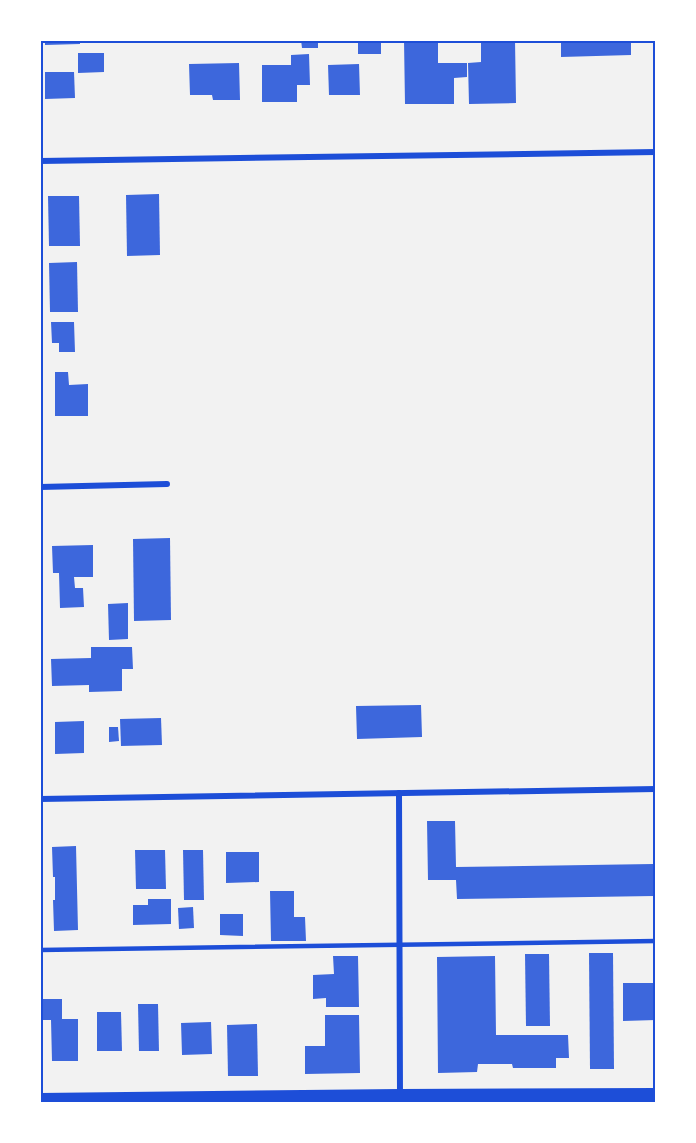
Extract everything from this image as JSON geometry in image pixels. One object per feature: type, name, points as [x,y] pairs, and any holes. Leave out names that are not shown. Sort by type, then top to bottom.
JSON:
[{"type":"highway","points":[[40,1101],[400,1100],[656,1096]]},
{"type":"street","points":[[40,161],[656,152]]},
{"type":"street","points":[[40,487],[167,484]]},
{"type":"street","points":[[40,799],[656,789]]},
{"type":"street","points":[[399,793],[400,1100]]},
{"type":"lane","points":[[40,950],[656,941]]},
{"type":"building","points":[[45,40],[80,40],[80,44],[45,45]]},
{"type":"building","points":[[301,40],[318,40],[318,48],[302,48]]},
{"type":"building","points":[[358,40],[381,40],[381,54],[358,54]]},
{"type":"building","points":[[404,40],[438,40],[438,63],[467,63],[467,77],[454,78],[454,104],[405,104]]},
{"type":"building","points":[[481,40],[515,40],[516,103],[469,104],[468,63],[481,62]]},
{"type":"building","points":[[561,40],[631,40],[631,55],[561,57]]},
{"type":"building","points":[[78,53],[104,53],[104,72],[78,73]]},
{"type":"building","points":[[309,54],[310,85],[297,85],[297,102],[262,102],[262,65],[291,65],[291,55]]},
{"type":"building","points":[[239,63],[240,100],[213,100],[212,95],[190,95],[189,64]]},
{"type":"building","points":[[359,64],[360,95],[329,95],[328,65]]},
{"type":"building","points":[[45,72],[74,72],[75,98],[45,99]]},
{"type":"building","points":[[159,194],[160,255],[127,256],[126,195]]},
{"type":"building","points":[[48,196],[79,196],[80,246],[49,246]]},
{"type":"building","points":[[77,262],[78,312],[50,312],[49,263]]},
{"type":"building","points":[[51,322],[74,322],[75,352],[59,352],[59,343],[52,343]]},
{"type":"building","points":[[55,372],[68,372],[69,385],[88,384],[88,416],[55,416]]},
{"type":"building","points":[[170,538],[171,620],[134,621],[133,539]]},
{"type":"building","points":[[93,545],[93,577],[74,577],[75,588],[83,588],[84,607],[60,608],[59,573],[53,573],[52,546]]},
{"type":"building","points":[[128,603],[128,639],[109,640],[108,604]]},
{"type":"building","points":[[91,647],[132,647],[133,669],[122,669],[122,691],[89,692],[89,685],[52,686],[51,659],[91,658]]},
{"type":"building","points":[[421,705],[422,737],[357,739],[356,706]]},
{"type":"building","points":[[161,718],[162,745],[121,746],[120,719]]},
{"type":"building","points":[[84,721],[84,753],[55,754],[55,722]]},
{"type":"building","points":[[109,727],[118,727],[119,741],[109,742]]},
{"type":"building","points":[[427,821],[455,821],[456,867],[653,864],[654,896],[457,899],[456,880],[428,880]]},
{"type":"building","points":[[76,846],[78,930],[54,931],[55,877],[53,877],[52,847]]},
{"type":"building","points":[[135,850],[165,850],[166,889],[136,889]]},
{"type":"building","points":[[183,850],[203,850],[204,900],[184,900]]},
{"type":"building","points":[[226,852],[259,852],[259,882],[226,883]]},
{"type":"building","points":[[270,891],[294,891],[294,917],[305,917],[306,941],[271,941]]},
{"type":"building","points":[[148,899],[171,899],[171,924],[133,925],[133,905],[148,905]]},
{"type":"building","points":[[193,907],[194,928],[179,929],[178,908]]},
{"type":"building","points":[[220,914],[243,914],[243,936],[220,935]]},
{"type":"building","points":[[589,953],[613,953],[614,1069],[590,1069]]},
{"type":"building","points":[[525,954],[549,954],[550,1026],[526,1026]]},
{"type":"building","points":[[333,956],[358,956],[359,1007],[326,1007],[326,998],[313,999],[313,975],[334,974]]},
{"type":"building","points":[[495,956],[496,1035],[568,1035],[569,1058],[556,1058],[556,1068],[513,1068],[512,1064],[478,1064],[477,1072],[438,1073],[437,957]]},
{"type":"building","points":[[623,983],[656,983],[656,1020],[623,1021]]},
{"type":"building","points":[[40,999],[62,999],[62,1019],[78,1019],[78,1061],[52,1061],[51,1020],[40,1020]]},
{"type":"building","points":[[138,1004],[158,1004],[159,1051],[139,1051]]},
{"type":"building","points":[[97,1012],[121,1012],[122,1051],[97,1051]]},
{"type":"building","points":[[325,1015],[359,1015],[360,1073],[305,1074],[305,1046],[325,1046]]},
{"type":"building","points":[[211,1022],[212,1054],[182,1055],[181,1023]]},
{"type":"building","points":[[257,1024],[258,1076],[228,1076],[227,1025]]}]
